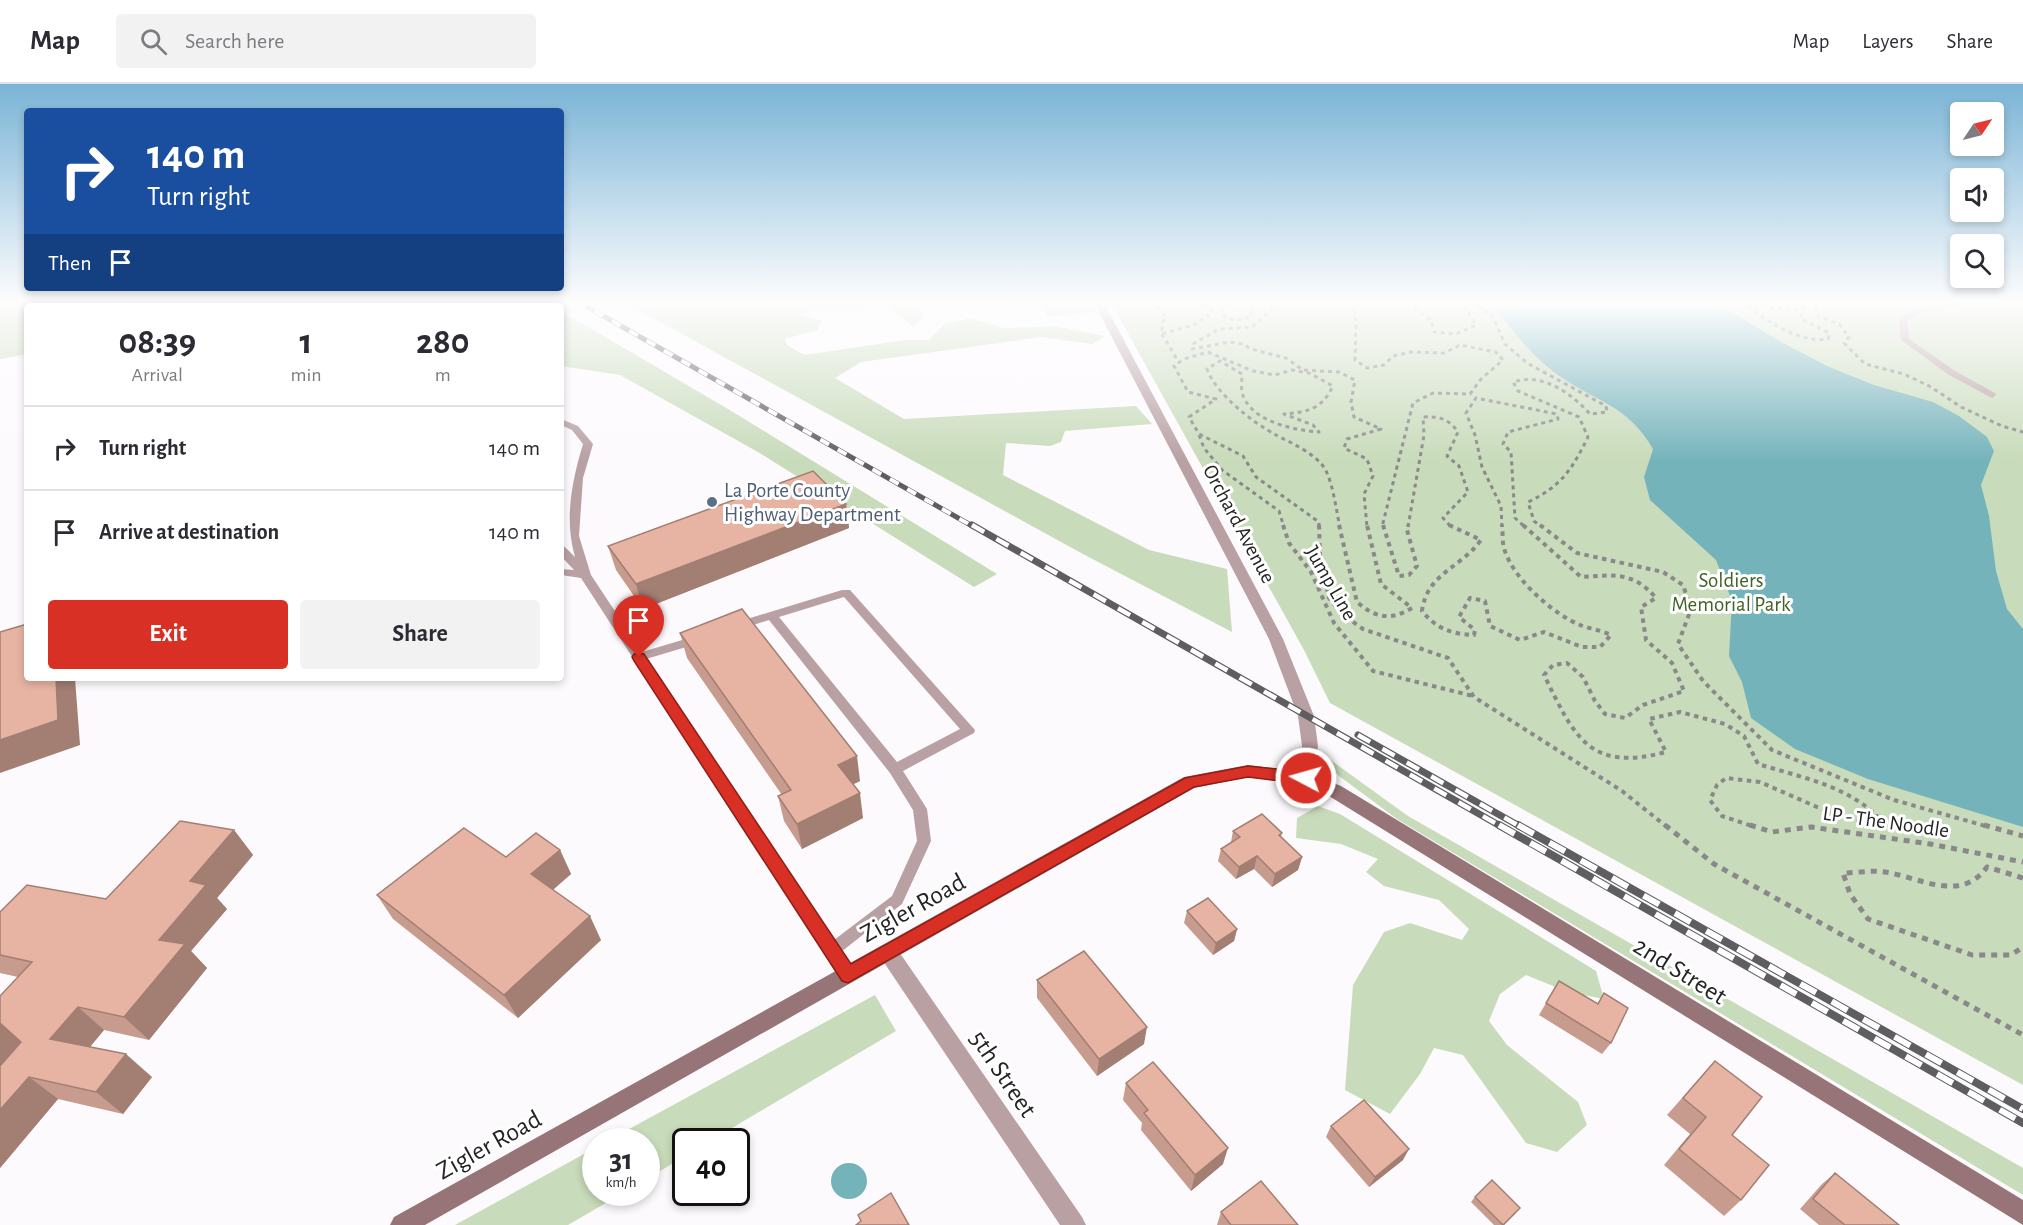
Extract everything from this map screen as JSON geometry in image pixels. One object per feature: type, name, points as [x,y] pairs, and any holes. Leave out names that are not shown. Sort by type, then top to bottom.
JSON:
[{"type":"street","name":"Orchard Avenue","points":[[1126,354],[1276,639],[1306,716],[1310,746],[1306,778]]},
{"type":"street","name":"Zigler Road","points":[[402,1225],[1190,782],[1248,771],[1306,778]]},
{"type":"street","name":"2nd Street","points":[[1306,778],[1360,806],[2023,1213]]},
{"type":"street","name":"5th Street","points":[[888,952],[1074,1225]]},
{"type":"lane","points":[[1925,354],[1952,373],[1992,394]]},
{"type":"lane","points":[[564,423],[574,428],[588,444],[578,478],[574,536],[585,575]]},
{"type":"lane","points":[[564,552],[585,575],[848,975]]},
{"type":"lane","points":[[564,572],[585,575]]},
{"type":"lane","points":[[639,657],[846,593],[969,730],[895,769]]},
{"type":"lane","points":[[772,616],[895,769],[920,809],[924,841],[897,900],[832,950]]},
{"type":"path","points":[[1174,354],[1179,363]]},
{"type":"path","points":[[1199,354],[1184,358],[1174,366],[1188,392],[1216,399],[1189,417],[1199,434],[1243,456],[1256,477],[1319,522],[1320,555],[1329,598],[1342,614],[1363,629],[1448,658],[1474,697],[1622,791],[1714,864],[2023,1035]]},
{"type":"path","points":[[1213,354],[1253,371],[1275,375],[1292,370],[1309,373],[1333,386],[1327,402],[1314,410],[1284,414],[1313,425],[1319,432],[1304,431],[1280,424],[1254,411],[1242,395],[1242,374],[1220,361],[1207,369],[1211,380],[1232,404],[1274,434],[1301,447],[1327,471],[1357,602],[1371,615],[1402,615],[1412,608],[1381,584],[1366,521],[1364,494],[1374,476],[1367,459],[1344,448],[1347,439],[1381,429],[1354,417],[1351,402],[1355,380],[1340,372],[1303,370],[1286,358],[1271,354]]},
{"type":"path","name":"LP - The Noodle","points":[[1355,354],[1355,360],[1367,368],[1384,365],[1394,356],[1401,354]]},
{"type":"path","name":"LP - The Noodle","points":[[1498,354],[1503,360],[1481,379],[1470,394],[1440,392],[1422,395],[1413,403],[1409,427],[1382,528],[1399,576],[1409,575],[1417,566],[1407,530],[1424,435],[1423,417],[1436,415],[1451,421],[1458,432],[1447,456],[1459,466],[1468,492],[1443,518],[1451,527],[1481,540],[1473,553],[1425,593],[1422,611],[1434,626],[1448,634],[1474,635],[1475,630],[1459,618],[1470,598],[1485,601],[1490,626],[1520,640],[1544,632],[1582,647],[1600,647],[1611,635],[1598,629],[1582,627],[1554,610],[1524,583],[1504,549],[1501,506],[1482,467],[1475,435],[1466,413],[1476,398],[1557,414],[1558,419],[1508,432],[1503,444],[1511,452],[1515,518],[1581,577],[1627,574],[1648,586],[1656,598],[1641,607],[1646,640],[1672,663],[1684,691],[1643,705],[1625,718],[1605,714],[1594,701],[1583,677],[1567,663],[1553,665],[1544,675],[1561,711],[1579,739],[1611,757],[1654,756],[1666,752],[1649,719],[1680,712],[1725,724],[1744,736],[1758,764],[1848,794],[1867,804],[1877,816],[1859,821],[1817,807],[1760,782],[1726,778],[1717,785],[1710,800],[1722,816],[1772,832],[1811,827],[1930,843],[2023,862]]},
{"type":"path","name":"LP - The Noodle","points":[[1517,354],[1527,363],[1606,406],[1607,412],[1590,414],[1572,397],[1531,378],[1519,378],[1514,382],[1518,391],[1579,417],[1588,437],[1572,470],[1541,496],[1528,502],[1534,521],[1577,554],[1663,572],[1683,585],[1691,609],[1678,644],[1703,681],[1772,750],[1894,800],[2023,836]]},
{"type":"path","points":[[1855,354],[1865,364],[1904,374],[1931,387],[1961,407],[2002,426],[2023,432]]},
{"type":"path","name":"Jump Line","points":[[1199,434],[1204,448],[1222,470],[1279,511],[1289,543],[1311,572],[1334,623],[1373,671],[1474,697]]},
{"type":"path","points":[[2023,878],[1987,867],[1979,878],[1946,888],[1884,872],[1843,873],[1850,894],[1868,919],[1972,955],[2011,955],[2023,947]]},
{"type":"green space","points":[[0,354],[24,354],[24,355],[0,359]]},
{"type":"green space","points":[[564,354],[635,354],[997,574],[974,587],[758,452],[620,375],[564,366]]},
{"type":"green space","points":[[719,354],[917,354],[861,362],[835,378],[904,419],[1136,406],[1152,424],[1065,431],[1061,442],[1050,446],[1006,443],[1003,475],[1149,550],[1227,569],[1232,632],[1083,554]]},
{"type":"green space","name":"Soldiers Memorial Park","points":[[1140,354],[2023,354],[2023,1085],[1330,703],[1304,650]]},
{"type":"green space","points":[[1325,756],[1408,816],[2023,1168],[2023,1195],[1397,819],[1335,773]]},
{"type":"green space","points":[[1318,806],[1340,814],[1596,971],[1604,999],[1568,992],[1526,975],[1500,994],[1489,1021],[1507,1045],[1578,1102],[1587,1125],[1557,1152],[1526,1143],[1463,1055],[1434,1048],[1420,1074],[1390,1114],[1345,1090],[1353,985],[1384,932],[1410,923],[1462,940],[1469,929],[1439,900],[1384,886],[1366,872],[1378,859],[1341,844],[1296,838],[1297,818]]},
{"type":"green space","points":[[875,995],[896,1031],[732,1128],[672,1128],[672,1164],[660,1171],[660,1128],[631,1128]]},
{"type":"green space","points":[[582,1155],[582,1206],[601,1206],[568,1225],[455,1225]]},
{"type":"water","points":[[1534,354],[1805,354],[1874,385],[1933,402],[1959,416],[1987,437],[1994,451],[1981,485],[1989,516],[1996,571],[2007,609],[2023,629],[2023,827],[1868,779],[1795,749],[1751,718],[1742,682],[1729,656],[1732,601],[1716,560],[1650,500],[1644,477],[1653,449],[1643,434],[1620,412],[1568,382]]},
{"type":"water","points":[[849,1163],[862,1168],[867,1181],[862,1194],[849,1199],[836,1194],[831,1181],[836,1168]]},
{"type":"building","points":[[813,471],[846,504],[636,584],[608,546]]},
{"type":"building","points":[[742,609],[857,756],[838,765],[860,793],[797,824],[778,796],[791,790],[680,633]]},
{"type":"building","points":[[24,625],[24,681],[56,681],[58,720],[0,740],[0,632]]},
{"type":"building","points":[[1262,814],[1282,833],[1279,835],[1302,857],[1275,874],[1257,856],[1239,867],[1221,849],[1240,837],[1233,831]]},
{"type":"building","points":[[180,821],[234,830],[190,881],[206,885],[159,940],[185,944],[124,1017],[78,1007],[50,1039],[126,1054],[96,1092],[29,1077],[0,1110],[0,1066],[21,1042],[0,1023],[0,996],[32,962],[0,955],[0,912],[27,885],[106,899]]},
{"type":"building","points":[[464,828],[506,857],[536,833],[560,850],[531,874],[590,916],[504,995],[377,895]]},
{"type":"building","points":[[1208,898],[1237,929],[1216,943],[1187,911]]},
{"type":"building","points":[[1084,951],[1147,1027],[1099,1059],[1037,980]]},
{"type":"building","points":[[1559,981],[1598,1004],[1604,993],[1628,1008],[1611,1043],[1546,1003]]},
{"type":"building","points":[[1715,1061],[1762,1097],[1732,1135],[1769,1165],[1741,1200],[1679,1149],[1706,1117],[1683,1098]]},
{"type":"building","points":[[1153,1062],[1228,1148],[1195,1175],[1144,1113],[1148,1110],[1126,1083]]},
{"type":"building","points":[[1364,1100],[1409,1149],[1375,1177],[1331,1126]]},
{"type":"building","points":[[1835,1173],[1899,1225],[1845,1225],[1813,1199]]},
{"type":"building","points":[[1492,1180],[1520,1208],[1503,1225],[1475,1197]]},
{"type":"building","points":[[1261,1181],[1298,1225],[1231,1225],[1221,1212]]},
{"type":"building","points":[[891,1193],[909,1225],[856,1225],[861,1221],[858,1215]]},
{"type":"railway","points":[[671,354],[974,527]]},
{"type":"railway","points":[[972,525],[1502,827]]},
{"type":"railway","points":[[1358,735],[1521,827]]},
{"type":"railway","points":[[1499,825],[2023,1123]]},
{"type":"railway","points":[[1518,825],[2023,1109]]},
{"type":"place","name":"La Porte County Highway Department","points":[[712,502]]},
{"type":"route","points":[[639,657],[848,975],[1190,782],[1248,771],[1306,778]]}]
